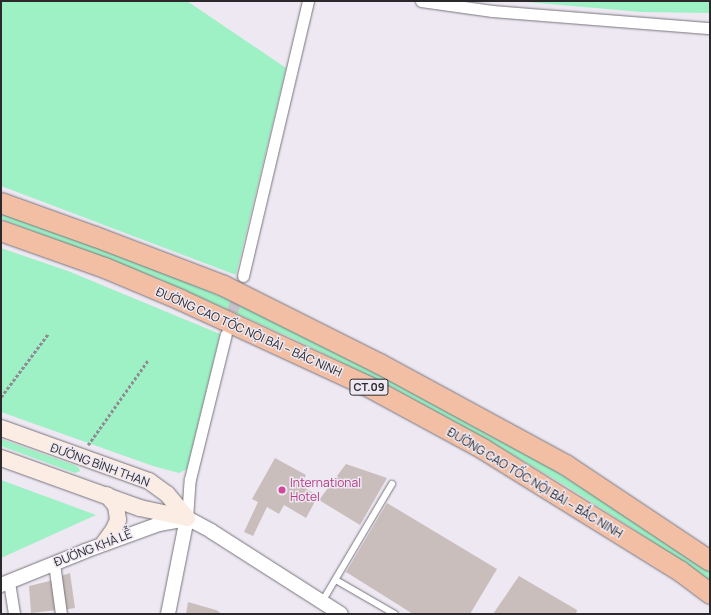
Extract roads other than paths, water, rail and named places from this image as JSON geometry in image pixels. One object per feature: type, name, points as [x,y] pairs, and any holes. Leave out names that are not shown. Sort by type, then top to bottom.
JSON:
[{"type":"highway","name":"CT.09","points":[[1,203],[96,237],[224,286],[380,364],[566,465],[710,561]]},
{"type":"highway","name":"ĐƯỜNG CAO TỐC NỘI BÀI – BẮC NINH","points":[[1,231],[105,268],[181,300],[369,387],[483,449],[680,571],[710,594]]},
{"type":"main road","name":"ĐƯỜNG BÌNH THAN","points":[[1,428],[149,481],[167,494],[187,518]]},
{"type":"main road","name":"ĐƯỜNG BÌNH THAN","points":[[1,458],[140,508],[187,518]]},
{"type":"main road","points":[[104,544],[118,520],[116,506],[107,495]]},
{"type":"street","points":[[242,276],[308,1]]},
{"type":"street","points":[[421,1],[492,11],[710,28]]},
{"type":"street","points":[[168,614],[187,518],[190,479],[226,334]]},
{"type":"street","name":"ĐƯỜNG KHẢ LỄ","points":[[5,584],[54,563],[159,524],[187,518]]},
{"type":"street","name":"ĐƯỜNG BÌNH THAN","points":[[187,518],[211,531],[341,614]]},
{"type":"street","points":[[54,563],[61,614]]},
{"type":"street","points":[[5,584],[14,614]]},
{"type":"lane","points":[[322,602],[392,484]]},
{"type":"lane","points":[[336,580],[394,614]]},
{"type":"tunnel","points":[[228,327],[243,276]]},
{"type":"place","name":"International Hotel","points":[[282,490]]}]
